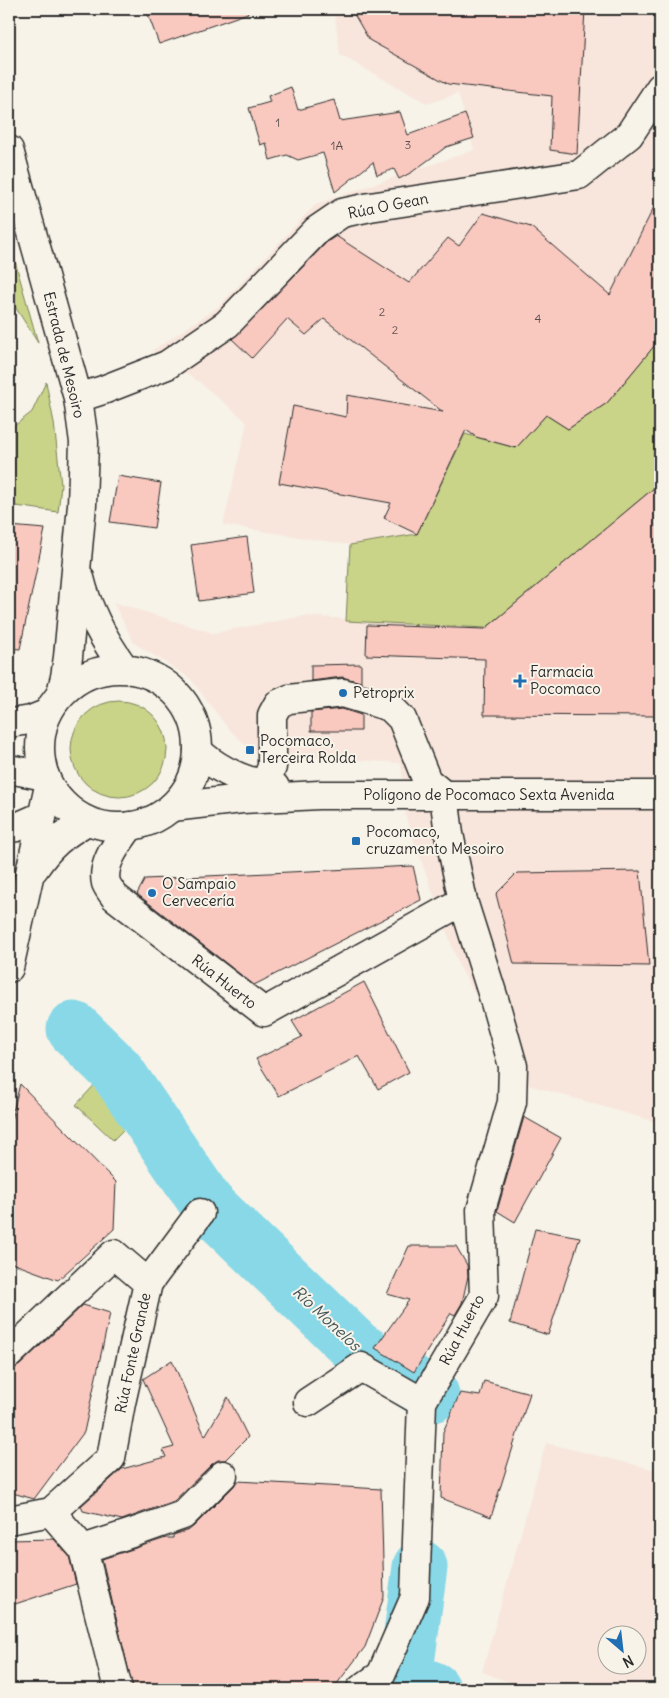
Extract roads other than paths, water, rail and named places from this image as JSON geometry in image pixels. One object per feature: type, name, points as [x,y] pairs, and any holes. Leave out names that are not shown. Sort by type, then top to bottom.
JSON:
[{"type":"street","name":"Rúa O Gean","points":[[78,398],[167,365],[228,324],[317,230],[342,213],[579,175],[629,135],[660,88]]},
{"type":"street","name":"Estrada de Mesoiro","points":[[9,150],[78,398],[84,442],[82,505],[68,657],[65,677],[42,730],[39,745],[40,761],[47,781],[60,801],[72,812],[87,821],[116,827],[130,826],[153,820],[172,806],[191,782],[196,767],[198,751],[196,731],[190,711],[178,694],[162,681],[144,672],[124,668],[106,669],[89,674],[74,682],[54,704]]},
{"type":"street","name":"Estrada de Mesoiro","points":[[77,565],[84,594],[95,621],[105,641],[124,668]]},
{"type":"street","points":[[259,784],[268,776],[272,767],[272,714],[278,704],[289,699],[342,693],[390,708],[402,719],[427,781],[444,794]]},
{"type":"street","points":[[9,723],[31,720],[54,704]]},
{"type":"street","name":"Polígono de Pocomaco Sexta Avenida","points":[[198,751],[225,772],[259,784],[319,795]]},
{"type":"street","points":[[9,769],[47,781]]},
{"type":"street","name":"Estrada de Mesoiro","points":[[9,968],[31,875],[47,781]]},
{"type":"street","name":"Rúa Huerto","points":[[362,1689],[381,1675],[415,1597],[422,1402],[484,1296],[480,1210],[512,1102],[512,1066],[494,999],[463,901],[448,834],[444,794]]},
{"type":"street","name":"Polígono de Pocomaco Sexta Avenida","points":[[172,806],[242,799],[319,795],[660,795]]},
{"type":"street","points":[[9,828],[42,816]]},
{"type":"street","name":"Estrada de Mesoiro","points":[[31,875],[51,846],[64,835],[87,821]]},
{"type":"street","name":"Rúa Huerto","points":[[130,826],[109,861],[105,874],[107,886],[115,897],[264,1012],[463,901]]},
{"type":"street","points":[[148,1283],[200,1214]]},
{"type":"street","name":"Rúa Fonte Grande","points":[[9,1354],[114,1254],[148,1283],[121,1403],[112,1458],[51,1512]]},
{"type":"street","points":[[308,1402],[361,1368],[422,1402]]},
{"type":"street","points":[[83,1549],[184,1515],[223,1475]]},
{"type":"street","points":[[9,1520],[51,1512],[83,1549],[118,1689]]},
{"type":"waterway","name":"Río Monelos","points":[[74,1029],[116,1070],[207,1204],[357,1348],[432,1395]]},
{"type":"waterway","name":"Río Monelos","points":[[420,1567],[405,1678],[433,1689]]},
{"type":"place","name":"Farmacia Pocomaco","points":[[520,681]]},
{"type":"place","name":"Petroprix","points":[[343,693]]},
{"type":"place","name":"Pocomaco, Terceira Rolda","points":[[250,750]]},
{"type":"place","name":"Pocomaco, cruzamento Mesoiro","points":[[356,841]]},
{"type":"place","name":"O Sampaio Cervecería","points":[[152,893]]}]
